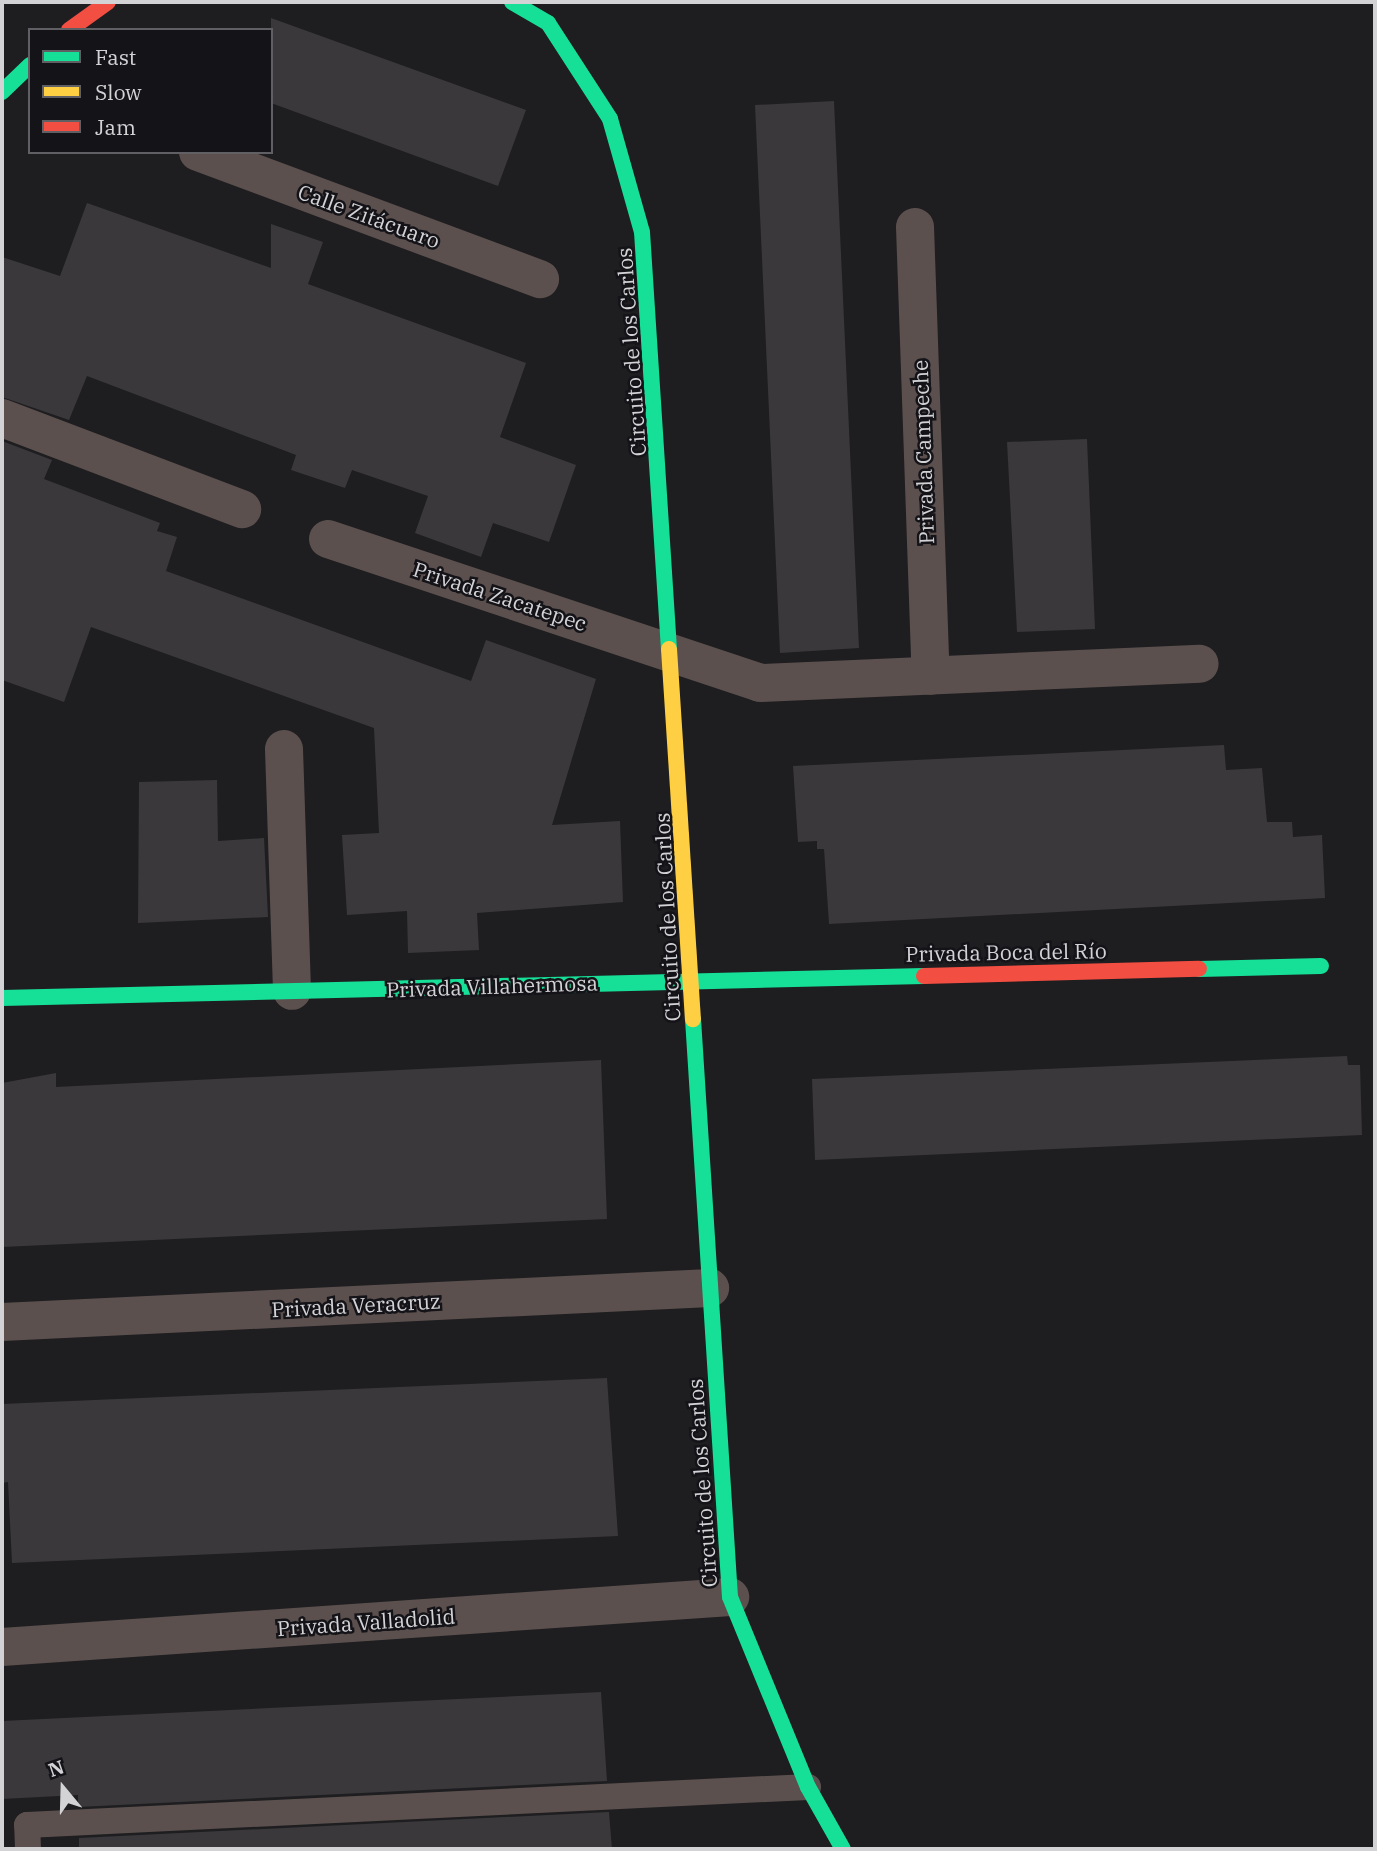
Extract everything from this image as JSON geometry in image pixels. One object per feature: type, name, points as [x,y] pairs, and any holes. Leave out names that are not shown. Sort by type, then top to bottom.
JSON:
[{"type":"street","points":[[72,28],[108,2]]},
{"type":"street","name":"Circuito de los Carlos","points":[[512,2],[548,23],[610,119],[642,232],[672,652],[730,1597],[808,1787],[843,1849]]},
{"type":"street","name":"Calle Zitácuaro","points":[[203,154],[540,279]]},
{"type":"street","name":"Privada Campeche","points":[[915,227],[931,676]]},
{"type":"street","points":[[2,418],[243,509]]},
{"type":"street","name":"Privada Zacatepec","points":[[328,540],[672,652]]},
{"type":"street","points":[[672,652],[760,683],[1200,664]]},
{"type":"street","points":[[284,749],[292,991]]},
{"type":"street","name":"Privada Boca del Río","points":[[692,980],[1321,966]]},
{"type":"street","name":"Privada Villahermosa","points":[[2,998],[692,980]]},
{"type":"street","name":"Privada Veracruz","points":[[2,1322],[710,1288]]},
{"type":"street","name":"Privada Valladolid","points":[[2,1647],[730,1597]]},
{"type":"lane","points":[[28,1849],[27,1825],[808,1787]]},
{"type":"building","points":[[271,18],[526,110],[498,186],[273,104]]},
{"type":"building","points":[[834,101],[859,648],[780,653],[755,105]]},
{"type":"building","points":[[87,203],[271,268],[271,224],[323,242],[308,284],[526,363],[500,437],[576,465],[549,542],[493,523],[481,557],[415,533],[428,496],[352,470],[345,488],[291,470],[296,455],[87,376],[69,420],[2,397],[2,257],[60,276]]},
{"type":"building","points":[[1087,439],[1095,629],[1017,632],[1007,442]]},
{"type":"building","points":[[2,441],[52,460],[44,479],[160,523],[157,531],[177,537],[166,571],[471,681],[486,640],[596,679],[552,825],[620,821],[623,902],[477,913],[479,950],[408,953],[407,911],[347,915],[342,835],[379,833],[374,728],[91,627],[64,702],[2,680]]},
{"type":"building","points":[[1224,745],[1226,770],[1262,768],[1267,822],[1292,822],[1293,837],[1322,835],[1325,898],[829,924],[824,849],[817,849],[817,841],[798,842],[793,766]]},
{"type":"building","points":[[217,780],[218,841],[264,838],[268,917],[138,923],[139,782]]},
{"type":"building","points":[[1347,1056],[1348,1065],[1360,1065],[1362,1135],[815,1160],[812,1079]]},
{"type":"building","points":[[601,1060],[607,1219],[2,1247],[2,1083],[56,1073],[56,1087]]},
{"type":"building","points":[[607,1378],[618,1536],[12,1563],[8,1482],[2,1483],[2,1404]]},
{"type":"building","points":[[601,1692],[607,1781],[78,1807],[78,1795],[2,1799],[2,1721]]},
{"type":"building","points":[[609,1812],[612,1849],[79,1849],[79,1838]]},
{"type":"traffic: fast","points":[[512,2],[548,23],[610,119],[642,232],[669,649]]},
{"type":"traffic: fast","points":[[2,92],[28,67]]},
{"type":"traffic: fast","points":[[1199,969],[1321,966]]},
{"type":"traffic: fast","points":[[2,998],[924,976]]},
{"type":"traffic: fast","points":[[693,1019],[730,1597],[808,1787],[843,1849]]},
{"type":"traffic: slow","points":[[669,649],[693,1019]]},
{"type":"traffic: jam","points":[[72,28],[108,2]]},
{"type":"traffic: jam","points":[[924,976],[1199,969]]}]
